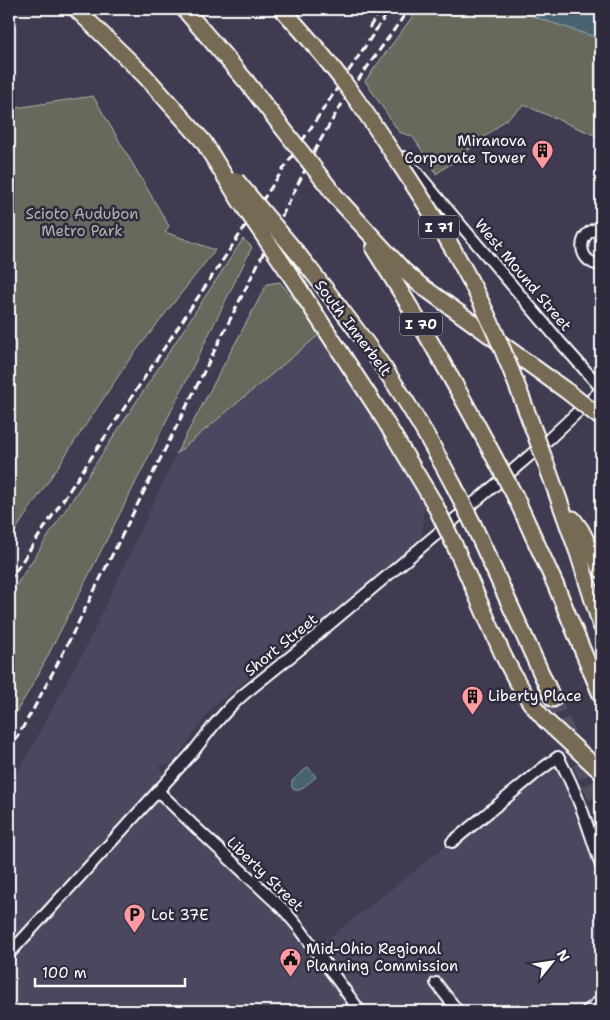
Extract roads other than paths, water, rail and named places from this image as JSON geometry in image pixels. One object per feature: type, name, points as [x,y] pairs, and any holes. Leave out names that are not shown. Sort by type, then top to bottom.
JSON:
[{"type":"highway","name":"South Innerbelt","points":[[76,9],[146,76],[203,141],[298,254],[355,327],[392,380],[425,432],[454,486],[553,700]]},
{"type":"highway","name":"I 70","points":[[184,9],[246,81],[338,199],[403,293],[457,386],[515,496],[556,586],[601,695]]},
{"type":"highway","name":"I 71","points":[[282,9],[309,38],[345,84],[378,131],[432,214],[473,285],[514,376],[578,553],[601,626]]},
{"type":"highway","points":[[203,141],[415,469],[434,502],[453,542],[503,655],[530,702],[545,720],[601,772]]},
{"type":"highway","points":[[338,199],[402,269],[419,284],[601,418]]},
{"type":"highway","points":[[560,502],[581,530],[601,570]]},
{"type":"street","name":"West Mound Street","points":[[404,156],[601,389]]},
{"type":"street","points":[[601,228],[589,232],[584,238],[582,245],[586,259],[601,265]]},
{"type":"street","name":"Short Street","points":[[9,954],[193,752],[214,724],[244,694],[305,645],[512,470],[601,389]]},
{"type":"street","points":[[452,842],[558,757],[583,813],[601,865]]},
{"type":"street","name":"Liberty Street","points":[[158,791],[284,910],[360,1011]]},
{"type":"street","points":[[436,982],[458,1011]]},
{"type":"street","points":[[587,1011],[601,1000]]},
{"type":"water","points":[[514,9],[601,9],[601,39],[535,17]]},
{"type":"water","points":[[308,767],[316,777],[300,790],[295,790],[292,788],[292,781]]},
{"type":"tunnel","points":[[553,699],[601,808]]},
{"type":"railway","points":[[369,28],[381,9]]},
{"type":"railway","points":[[9,581],[390,9]]},
{"type":"railway","points":[[9,751],[63,653],[316,148],[358,80],[409,9]]},
{"type":"place","name":"Miranova Corporate Tower","points":[[542,169]]},
{"type":"place","name":"Liberty Place","points":[[472,715]]},
{"type":"place","name":"Lot 37E","points":[[135,934]]},
{"type":"place","name":"Mid-Ohio Regional Planning Commission","points":[[290,977]]},
{"type":"park label","name":"Scioto Audubon Metro Park","points":[[82,222]]}]
